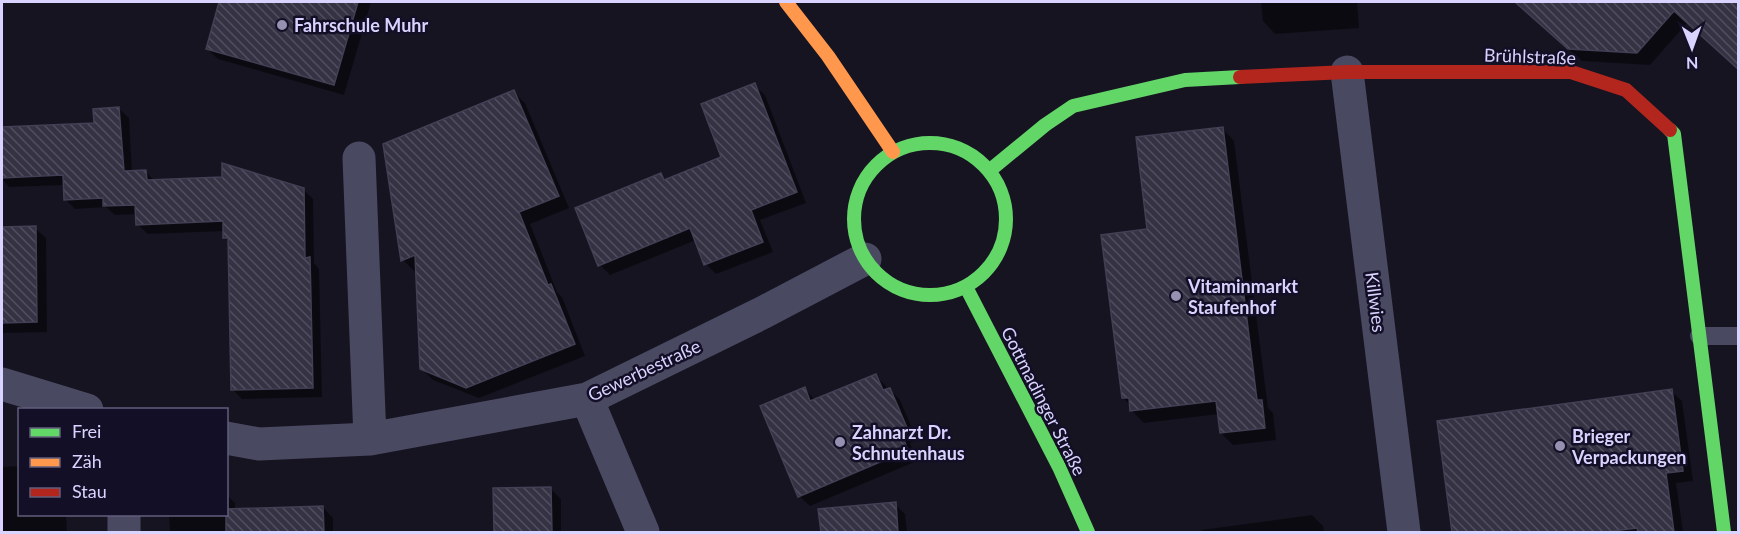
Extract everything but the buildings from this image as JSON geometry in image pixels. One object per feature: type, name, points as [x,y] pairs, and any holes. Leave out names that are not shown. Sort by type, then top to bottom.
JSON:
[{"type":"street","points":[[786,2],[811,32],[893,152]]},
{"type":"street","name":"Brühlstraße","points":[[989,171],[1045,125],[1073,106],[1185,80],[1347,72],[1571,72],[1626,90],[1674,134],[1724,532]]},
{"type":"street","name":"Killwies","points":[[1347,72],[1404,532]]},
{"type":"street","points":[[918,144],[945,144],[970,153],[989,171],[1001,190],[1006,212],[1005,235],[998,256],[984,274],[966,287],[940,295],[914,294],[889,284],[870,267],[857,243],[853,217],[859,191],[872,169],[893,152],[918,144]]},
{"type":"street","points":[[358,158],[370,439]]},
{"type":"street","name":"Gewerbestraße","points":[[228,438],[259,444],[370,439],[588,399],[866,259]]},
{"type":"street","name":"Gottmadinger Straße","points":[[966,287],[1059,467],[1088,532]]},
{"type":"street","points":[[2,384],[80,408]]},
{"type":"street","points":[[588,399],[643,532]]},
{"type":"street","points":[[124,516],[124,532]]},
{"type":"lane","points":[[1700,336],[1738,336]]},
{"type":"traffic: fast","points":[[989,171],[1045,125],[1073,106],[1185,80],[1240,77]]},
{"type":"traffic: fast","points":[[1670,130],[1674,134],[1724,532]]},
{"type":"traffic: fast","points":[[930,143],[945,144],[959,149],[984,165],[1000,190],[1005,204],[1006,219],[1005,234],[1000,248],[984,273],[959,289],[945,294],[930,295],[915,294],[901,289],[876,273],[860,248],[855,234],[854,219],[855,204],[860,190],[876,165],[901,149],[915,144],[930,143]]},
{"type":"traffic: fast","points":[[966,287],[1059,467],[1088,532]]},
{"type":"traffic: slow","points":[[786,2],[828,56],[893,152]]},
{"type":"traffic: jam","points":[[1240,77],[1347,72],[1571,72],[1626,90],[1670,130]]},
{"type":"place","name":"Fahrschule Muhr","points":[[282,25]]},
{"type":"place","name":"Vitaminmarkt Staufenhof","points":[[1176,296]]},
{"type":"place","name":"Zahnarzt Dr. Schnutenhaus","points":[[840,442]]},
{"type":"place","name":"Brieger Verpackungen","points":[[1560,446]]}]
